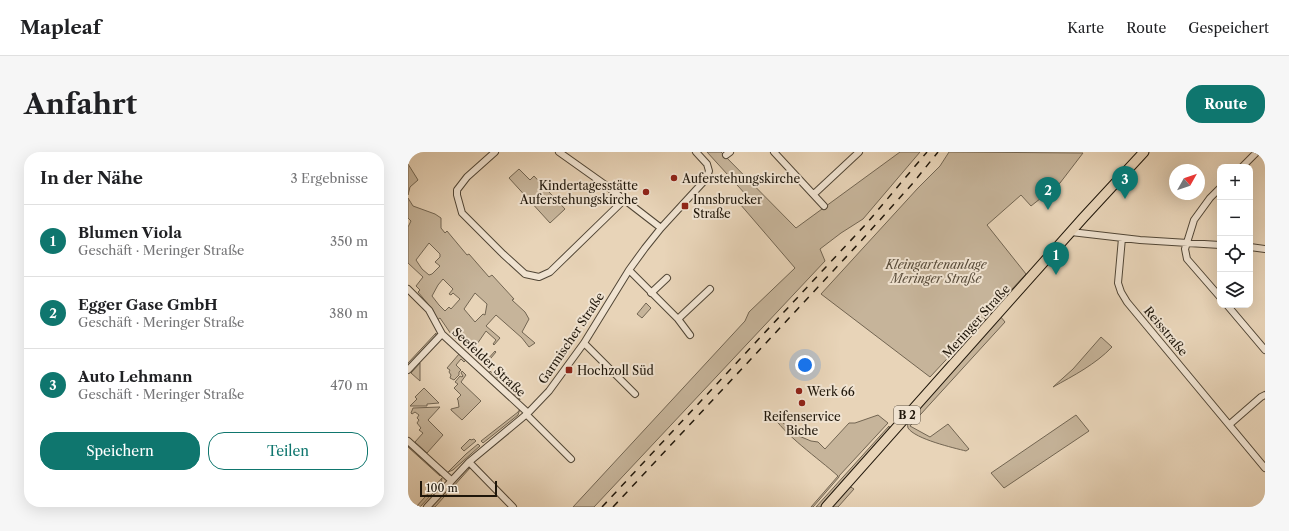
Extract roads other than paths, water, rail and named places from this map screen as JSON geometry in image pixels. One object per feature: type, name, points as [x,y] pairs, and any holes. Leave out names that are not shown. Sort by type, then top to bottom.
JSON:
[{"type":"main road","name":"Meringer Straße","points":[[826,507],[1144,152]]},
{"type":"street","points":[[495,152],[467,177],[457,190],[458,204],[462,213],[477,229],[525,274],[539,277],[550,272],[624,200]]},
{"type":"street","points":[[559,152],[580,166],[661,228]]},
{"type":"street","name":"Garmischer Straße","points":[[428,507],[469,462],[527,413],[559,378],[584,343],[629,270],[661,228],[706,178],[709,171],[707,164],[696,152]]},
{"type":"street","points":[[774,152],[824,206]]},
{"type":"street","points":[[814,194],[859,152]]},
{"type":"street","points":[[1245,164],[1257,152]]},
{"type":"street","points":[[1217,191],[1194,220],[1186,243],[1185,253],[1187,259],[1217,294]]},
{"type":"street","points":[[1071,232],[1122,238],[1217,245]]},
{"type":"street","name":"Reisstraße","points":[[1122,238],[1118,283],[1128,302],[1265,468]]},
{"type":"street","points":[[1253,247],[1264,249],[1265,241]]},
{"type":"street","points":[[629,270],[678,319],[690,335]]},
{"type":"street","points":[[651,293],[667,278]]},
{"type":"street","name":"Seefelder Straße","points":[[408,289],[429,310],[442,334],[527,413],[572,459]]},
{"type":"street","points":[[678,319],[710,289]]},
{"type":"street","points":[[1230,308],[1265,350]]},
{"type":"street","points":[[408,370],[442,334]]},
{"type":"street","points":[[584,343],[635,394]]},
{"type":"street","points":[[1230,424],[1265,395]]},
{"type":"street","points":[[408,441],[451,480]]},
{"type":"street","points":[[469,462],[513,507]]},
{"type":"railway","points":[[602,507],[867,223],[927,152]]},
{"type":"railway","points":[[613,507],[861,241],[913,183],[938,152]]},
{"type":"place","name":"Auferstehungskirche","points":[[674,178]]},
{"type":"place","name":"Kindertagesstätte Auferstehungskirche","points":[[646,192]]},
{"type":"place","name":"Auto Lehmann","points":[[1125,199]]},
{"type":"place","name":"Innsbrucker Straße","points":[[685,206]]},
{"type":"place","name":"Egger Gase GmbH","points":[[1048,210]]},
{"type":"place","name":"Blumen Viola","points":[[1056,275]]},
{"type":"place","name":"Hochzoll Süd","points":[[569,370]]},
{"type":"place","name":"Werk 66","points":[[799,391]]},
{"type":"place","name":"Reifenservice Biche","points":[[802,403]]},
{"type":"park label","name":"Kleingartenanlage Meringer Straße","points":[[936,271]]}]
